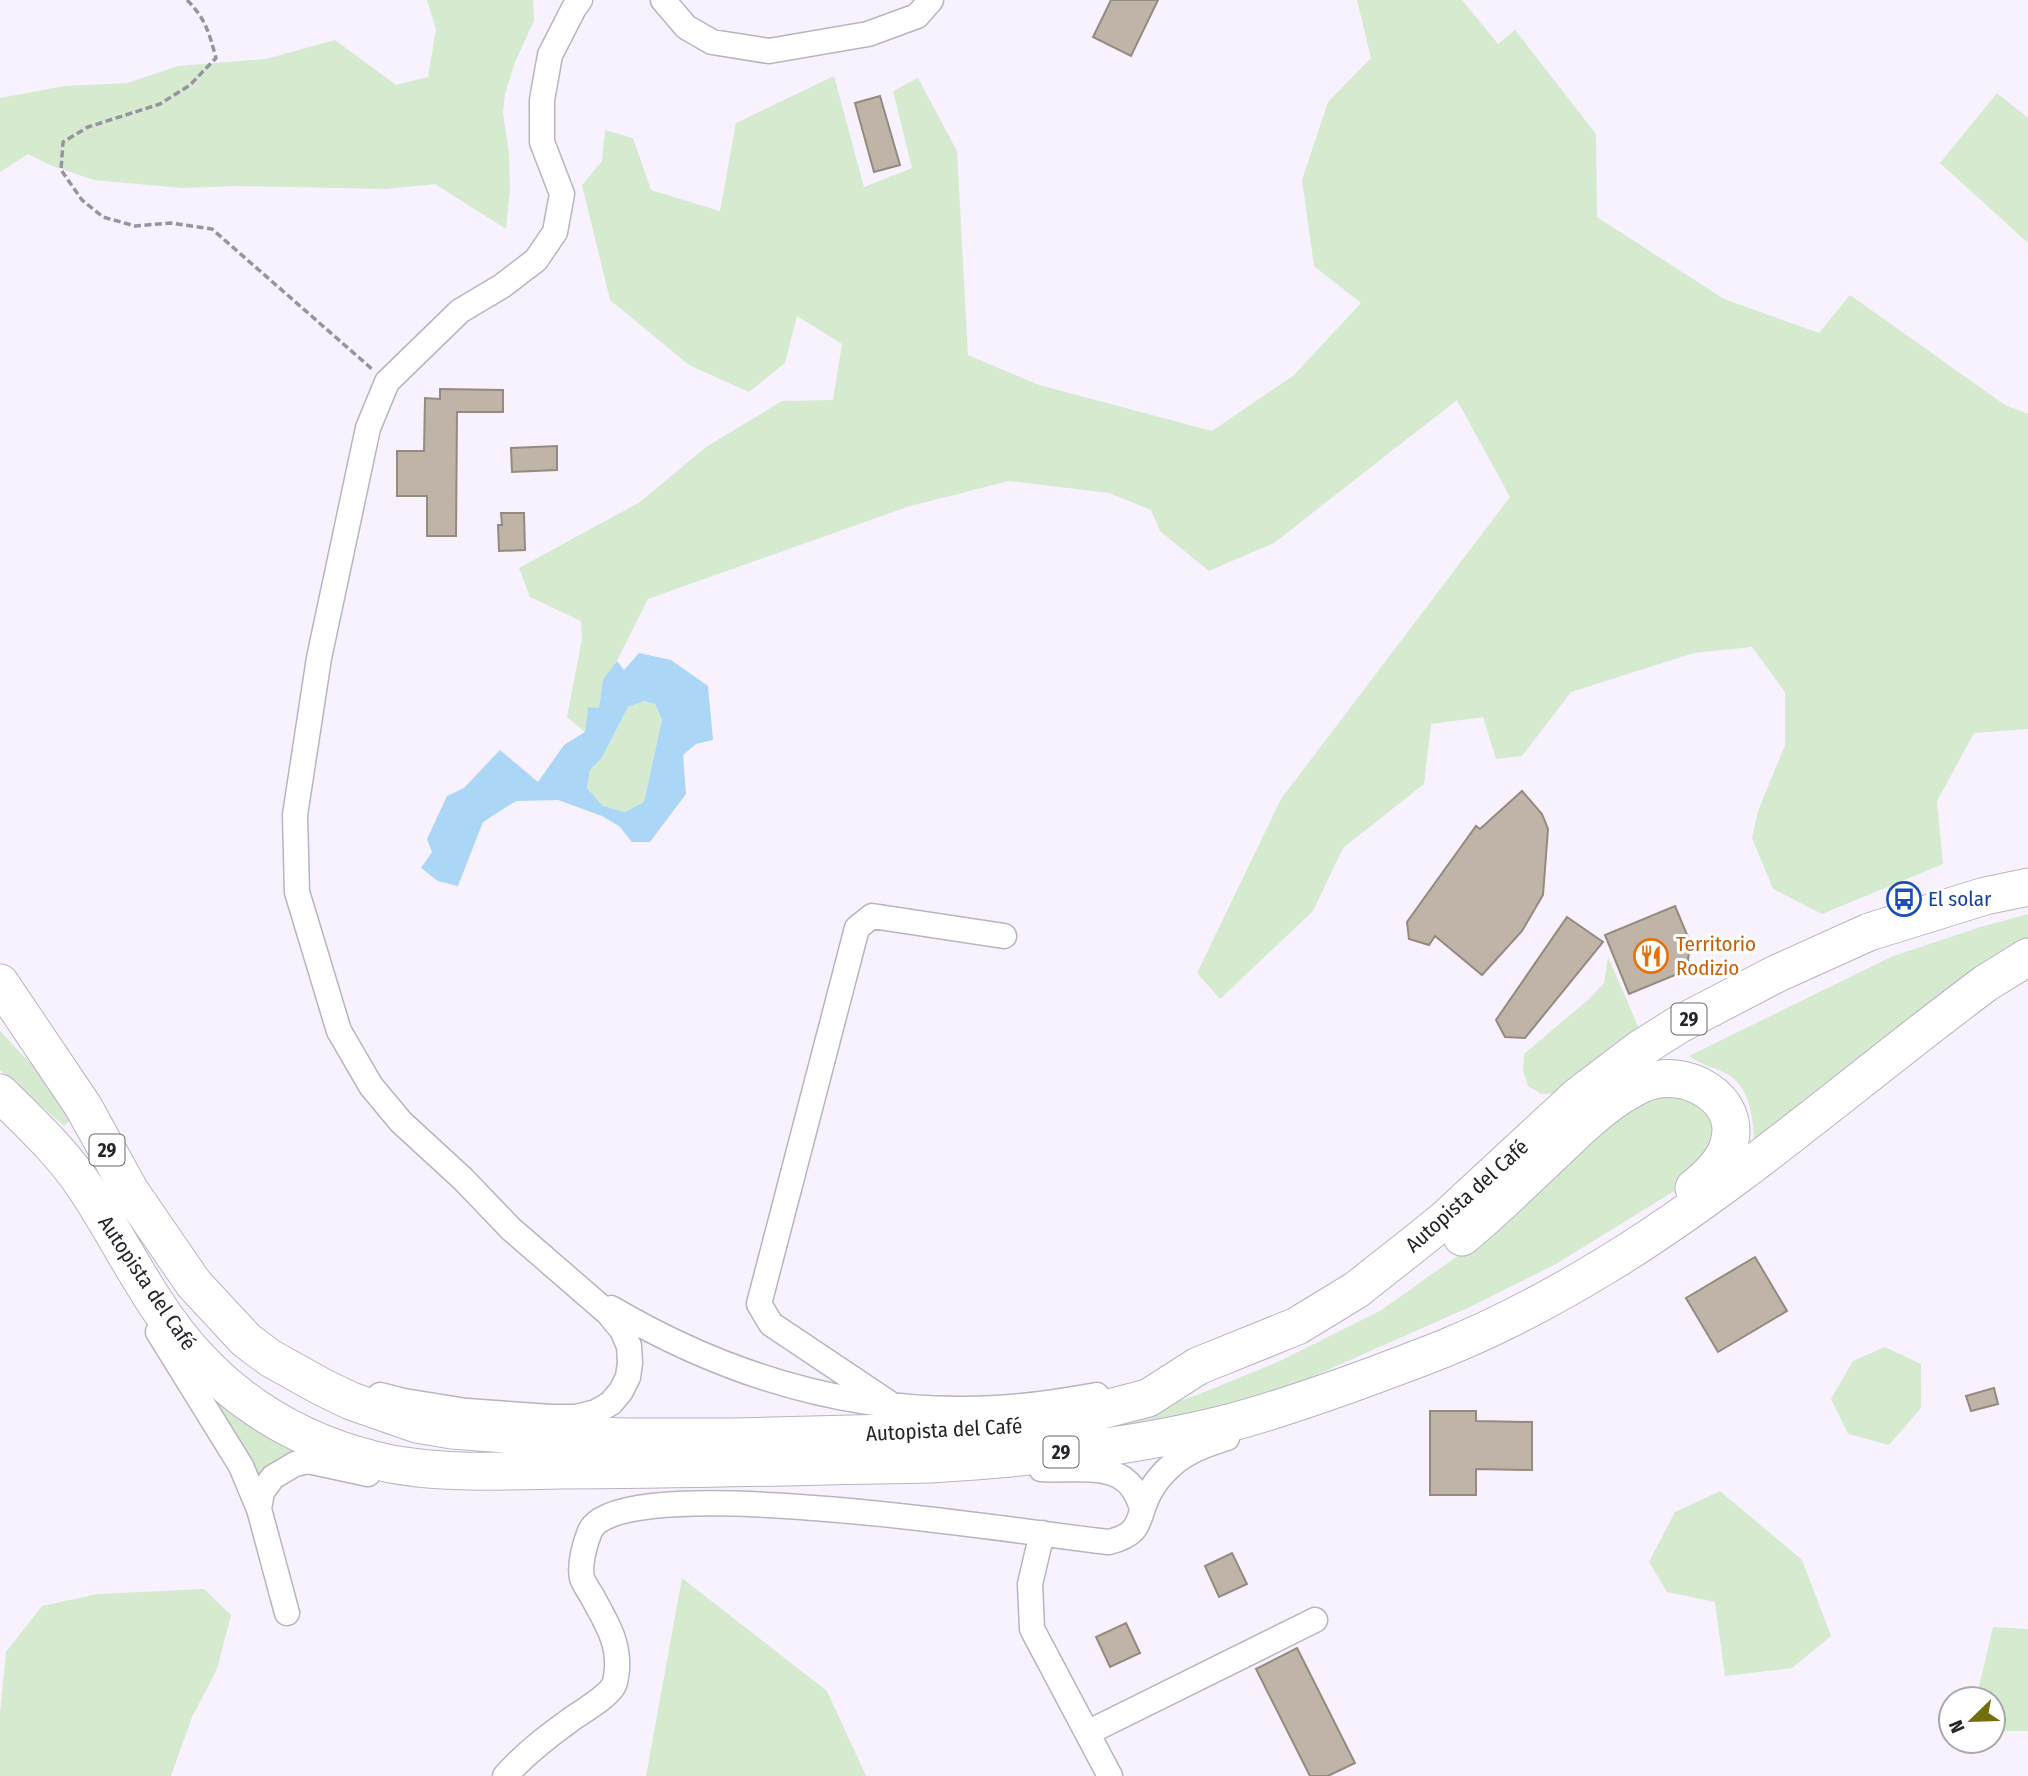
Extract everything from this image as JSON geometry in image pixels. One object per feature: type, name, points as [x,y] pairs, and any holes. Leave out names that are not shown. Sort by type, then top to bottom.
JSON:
[{"type":"highway","name":"Autopista del Café","points":[[0,983],[83,1107],[130,1191],[194,1284],[246,1340],[270,1358],[351,1401],[417,1424],[506,1434],[629,1437],[970,1431],[1067,1419],[1148,1398],[1198,1366],[1297,1326],[1356,1290],[1443,1221],[1578,1096],[1640,1049],[1678,1025],[1776,974],[1868,932],[1948,906],[2028,887]]},
{"type":"highway","name":"Autopista del Café","points":[[0,1093],[50,1142],[84,1185],[157,1306],[199,1359],[244,1400],[276,1422],[308,1438],[365,1458],[409,1467],[485,1470],[918,1465],[1073,1451],[1170,1436],[1224,1424],[1318,1396],[1451,1346],[1543,1301],[1640,1243],[1729,1182],[1986,983],[2028,957]]},
{"type":"highway","points":[[0,1015],[8,1023],[43,1044]]},
{"type":"highway","points":[[1356,1290],[1415,1276],[1476,1225],[1580,1128],[1622,1095],[1643,1083],[1664,1077],[1683,1079],[1712,1093],[1722,1104],[1730,1133],[1728,1146],[1711,1174],[1663,1210],[1605,1247],[1486,1313],[1451,1346]]},
{"type":"street","points":[[172,1254],[199,1285],[269,1340],[324,1372],[366,1391],[404,1401],[466,1411],[576,1417],[596,1412],[611,1403],[628,1377],[629,1346],[622,1330],[608,1313],[511,1228],[401,1122],[371,1086],[339,1031],[297,892],[295,816],[319,658],[368,428],[387,382],[460,311],[502,286],[536,260],[555,232],[562,194],[542,142],[542,100],[550,55],[580,0]]},
{"type":"street","points":[[663,0],[686,27],[712,42],[769,51],[868,34],[917,16],[932,0]]},
{"type":"street","points":[[892,1405],[771,1324],[759,1304],[857,928],[872,916],[1004,936]]},
{"type":"street","points":[[84,1185],[134,1294],[241,1466],[259,1509],[287,1614]]},
{"type":"street","points":[[569,1280],[654,1333],[723,1364],[794,1387],[892,1405],[944,1409],[1047,1403],[1098,1395],[1198,1366]]},
{"type":"street","points":[[505,1776],[525,1754],[615,1685],[615,1640],[582,1577],[584,1547],[592,1527],[614,1513],[684,1503],[756,1503],[1109,1542],[1123,1539],[1137,1527],[1150,1491],[1173,1463],[1187,1454],[1249,1431],[1278,1409]]},
{"type":"street","points":[[259,1509],[262,1492],[273,1477],[295,1464],[308,1461],[362,1474],[402,1477],[485,1470]]},
{"type":"street","points":[[977,1461],[1013,1467],[1109,1472],[1123,1477],[1133,1486],[1142,1510]]},
{"type":"street","points":[[1042,1533],[1030,1584],[1032,1629],[1110,1776]]},
{"type":"street","points":[[1087,1734],[1315,1620]]},
{"type":"path","points":[[187,0],[200,13],[216,58],[190,85],[160,103],[88,127],[63,142],[61,170],[82,201],[103,217],[135,226],[170,223],[212,229],[387,382]]},
{"type":"green space","points":[[427,0],[533,0],[534,21],[515,62],[505,94],[503,113],[509,153],[510,191],[506,229],[435,184],[386,189],[236,186],[182,188],[94,180],[50,165],[28,154],[0,172],[0,98],[65,86],[127,83],[178,66],[266,59],[335,40],[396,85],[428,77],[436,29]]},
{"type":"green space","points":[[1357,0],[1462,0],[1498,44],[1515,30],[1596,134],[1597,217],[1724,299],[1819,333],[1850,295],[2005,405],[2028,414],[2028,729],[1974,733],[1937,801],[1943,864],[1822,914],[1773,889],[1752,838],[1758,811],[1785,745],[1785,692],[1752,647],[1694,653],[1571,692],[1522,756],[1496,759],[1483,717],[1431,724],[1424,784],[1343,848],[1313,911],[1220,999],[1197,973],[1281,799],[1510,497],[1457,400],[1274,543],[1209,571],[1160,531],[1151,510],[1109,493],[1009,481],[910,506],[648,599],[617,661],[603,679],[599,708],[588,707],[585,732],[567,717],[582,639],[581,621],[530,597],[519,568],[640,502],[706,447],[782,401],[833,400],[842,344],[797,316],[785,363],[749,392],[689,365],[610,300],[582,185],[602,161],[605,130],[633,138],[651,190],[720,211],[736,123],[834,76],[864,187],[912,168],[893,91],[918,78],[957,151],[968,355],[1039,385],[1212,431],[1294,375],[1361,303],[1314,266],[1302,180],[1328,102],[1371,58]]},
{"type":"green space","points":[[1997,93],[2028,118],[2028,243],[1940,163]]},
{"type":"green space","points":[[643,701],[655,704],[662,720],[644,802],[625,812],[603,806],[587,788],[590,770],[601,759],[628,707]]},
{"type":"green space","points":[[2028,914],[2028,949],[1754,1146],[1750,1107],[1742,1089],[1729,1075],[1689,1056],[1893,956]]},
{"type":"green space","points":[[1608,957],[1644,1040],[1573,1092],[1542,1094],[1528,1086],[1523,1071],[1524,1054],[1604,983]]},
{"type":"green space","points":[[0,1031],[36,1069],[70,1120],[64,1126],[0,1070]]},
{"type":"green space","points":[[1649,1094],[1703,1096],[1720,1136],[1697,1177],[1556,1264],[1470,1307],[1298,1383],[1217,1414],[1125,1436],[1124,1420],[1197,1395],[1278,1362],[1380,1311],[1473,1245],[1574,1154]]},
{"type":"green space","points":[[1885,1347],[1921,1364],[1921,1408],[1889,1445],[1848,1434],[1831,1399],[1853,1361]]},
{"type":"green space","points":[[207,1387],[320,1456],[284,1457],[270,1464],[255,1478]]},
{"type":"green space","points":[[1720,1491],[1802,1560],[1831,1636],[1792,1668],[1725,1676],[1715,1602],[1667,1592],[1649,1562],[1675,1512]]},
{"type":"green space","points":[[682,1578],[827,1691],[866,1776],[646,1776]]},
{"type":"green space","points":[[204,1589],[231,1615],[217,1669],[192,1717],[171,1776],[0,1776],[0,1713],[6,1652],[42,1606],[98,1594]]},
{"type":"green space","points":[[1993,1627],[2028,1629],[2028,1731],[2007,1731],[2007,1685],[1979,1685]]},
{"type":"water","points":[[639,653],[671,660],[708,686],[713,740],[696,744],[683,755],[686,794],[650,842],[632,842],[619,826],[602,816],[558,800],[516,801],[483,822],[458,886],[438,881],[421,868],[432,852],[427,839],[447,796],[464,788],[500,750],[538,782],[564,745],[585,732],[588,707],[599,708],[603,679],[617,661],[624,670]],"holes":[[[644,701],[655,704],[662,720],[644,802],[625,812],[603,806],[587,788],[590,770],[601,759],[628,707]]]},
{"type":"building","points":[[1111,0],[1158,0],[1131,56],[1093,37]]},
{"type":"building","points":[[880,96],[900,165],[874,172],[855,103]]},
{"type":"building","points":[[440,389],[503,390],[503,412],[457,412],[456,536],[427,536],[427,496],[397,496],[397,451],[424,451],[425,398],[440,399]]},
{"type":"building","points":[[557,446],[557,470],[512,472],[511,448]]},
{"type":"building","points":[[501,513],[524,513],[525,550],[499,551],[498,525],[502,525]]},
{"type":"building","points":[[1522,791],[1542,814],[1548,829],[1543,895],[1522,931],[1482,975],[1435,936],[1429,945],[1409,939],[1407,922],[1476,826],[1480,829]]},
{"type":"building","name":"Territorio Rodizio","points":[[1675,906],[1690,942],[1687,970],[1629,994],[1605,935]]},
{"type":"building","points":[[1567,917],[1603,942],[1525,1038],[1505,1037],[1496,1020]]},
{"type":"building","points":[[1755,1257],[1787,1311],[1718,1352],[1686,1298]]},
{"type":"building","points":[[1994,1388],[1998,1404],[1971,1411],[1966,1396]]},
{"type":"building","points":[[1430,1411],[1476,1411],[1476,1421],[1532,1422],[1532,1470],[1476,1469],[1476,1495],[1430,1495]]},
{"type":"building","points":[[1232,1553],[1247,1584],[1219,1597],[1205,1566]]},
{"type":"building","points":[[1126,1623],[1140,1653],[1110,1667],[1096,1637]]},
{"type":"building","points":[[1297,1648],[1355,1763],[1328,1776],[1310,1776],[1256,1669]]},
{"type":"place","name":"El solar","points":[[1904,899]]},
{"type":"place","name":"Territorio Rodizio","points":[[1651,956]]}]
